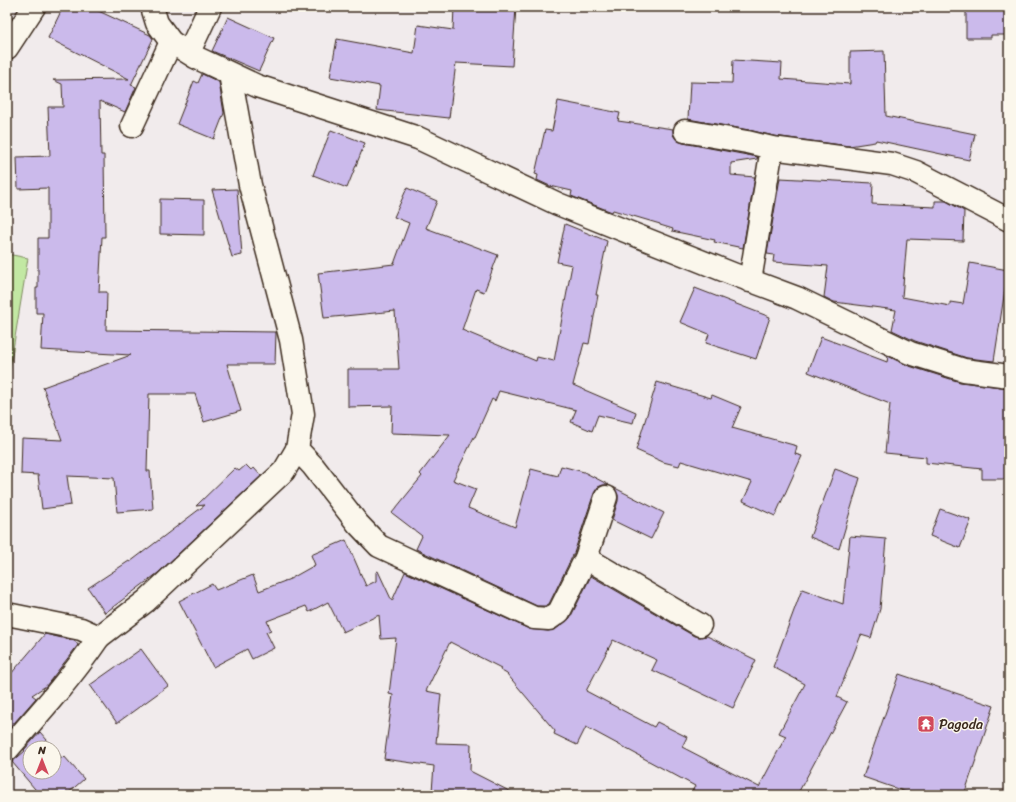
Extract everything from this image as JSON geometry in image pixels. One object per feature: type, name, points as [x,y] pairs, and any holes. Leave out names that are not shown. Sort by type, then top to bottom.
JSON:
[{"type":"street","points":[[7,48],[34,7]]},
{"type":"street","points":[[152,7],[157,23],[180,47],[230,74],[257,86],[418,138],[558,204],[750,281],[797,298],[910,353],[964,370],[1009,376]]},
{"type":"street","points":[[132,126],[180,47],[210,7]]},
{"type":"street","points":[[7,750],[44,709],[90,651],[99,637],[146,601],[284,471],[297,449],[303,414],[291,340],[250,185],[230,74]]},
{"type":"street","points":[[685,131],[772,148],[892,164],[916,172],[1009,220]]},
{"type":"street","points":[[750,281],[772,148]]},
{"type":"street","points":[[297,449],[313,466],[358,524],[379,546],[534,618],[549,619],[559,612],[586,558],[606,498]]},
{"type":"street","points":[[586,558],[700,624]]},
{"type":"street","points":[[7,614],[81,629],[99,637]]},
{"type":"green space","points":[[7,254],[28,258],[7,386]]},
{"type":"building","points":[[63,7],[90,7],[150,35],[153,39],[131,85],[136,87],[125,112],[100,101],[101,155],[104,155],[105,237],[102,237],[99,292],[107,292],[106,330],[276,332],[275,364],[227,364],[241,411],[204,422],[195,394],[149,394],[147,471],[150,471],[153,509],[117,512],[114,478],[67,476],[71,505],[42,509],[38,475],[21,474],[22,438],[62,440],[43,387],[131,355],[41,350],[43,313],[36,313],[36,288],[38,288],[38,238],[48,238],[48,188],[18,189],[17,157],[50,156],[48,107],[63,107],[62,84],[53,80],[129,79],[48,38]]},
{"type":"building","points":[[454,7],[516,7],[512,66],[456,63],[449,118],[377,110],[380,86],[330,77],[337,39],[414,53],[418,25],[453,30]]},
{"type":"building","points":[[966,7],[1009,7],[1009,35],[991,35],[991,38],[966,38]]},
{"type":"building","points":[[228,17],[274,38],[259,71],[212,51]]},
{"type":"building","points":[[884,51],[886,116],[975,134],[969,160],[876,140],[875,142],[849,146],[774,136],[688,119],[690,82],[732,83],[733,60],[782,63],[781,79],[850,84],[850,52]]},
{"type":"building","points":[[202,74],[219,82],[224,113],[214,139],[177,124],[194,81],[198,83]]},
{"type":"building","points":[[558,101],[620,113],[618,121],[673,129],[673,135],[677,140],[683,143],[758,157],[757,159],[731,163],[731,175],[755,177],[743,248],[714,242],[715,240],[672,231],[673,229],[660,224],[613,210],[612,212],[571,196],[572,191],[550,186],[537,180],[538,175],[535,174],[545,130],[552,131]]},
{"type":"building","points":[[331,130],[365,143],[347,188],[313,175]]},
{"type":"building","points":[[780,178],[873,183],[872,204],[935,207],[935,201],[946,201],[964,211],[963,241],[907,239],[902,297],[950,306],[950,302],[963,304],[970,263],[1008,270],[994,361],[967,358],[915,341],[892,330],[896,310],[834,302],[824,297],[828,266],[773,262],[774,255],[767,254]]},
{"type":"building","points":[[407,188],[437,201],[426,228],[498,255],[484,292],[476,289],[462,330],[536,361],[537,357],[554,361],[572,265],[557,262],[565,224],[607,241],[596,295],[598,295],[589,344],[584,343],[573,385],[636,412],[633,423],[598,415],[592,431],[571,422],[576,410],[499,391],[495,401],[492,399],[453,480],[476,489],[468,508],[515,527],[531,469],[558,476],[561,466],[584,472],[609,485],[598,487],[594,493],[574,553],[549,604],[545,606],[537,606],[416,549],[422,536],[392,513],[422,476],[420,474],[450,435],[391,433],[392,406],[348,407],[348,369],[399,369],[395,311],[324,318],[318,273],[394,264],[409,223],[394,217]]},
{"type":"building","points":[[237,189],[242,255],[232,257],[212,190]]},
{"type":"building","points":[[160,199],[204,200],[204,235],[160,234]]},
{"type":"building","points":[[695,288],[770,317],[756,359],[706,343],[709,334],[680,322]]},
{"type":"building","points":[[821,337],[887,362],[888,356],[906,365],[960,382],[1009,388],[1009,479],[982,479],[982,469],[926,463],[926,457],[885,453],[890,404],[808,372]]},
{"type":"building","points":[[657,382],[711,398],[712,395],[741,407],[732,428],[797,446],[795,454],[802,456],[775,516],[743,501],[752,482],[681,461],[679,466],[663,462],[636,450]]},
{"type":"building","points":[[246,465],[251,470],[254,468],[261,476],[158,573],[105,613],[88,588],[129,561],[130,562],[205,505],[196,506],[235,468],[239,471]]},
{"type":"building","points":[[835,469],[860,478],[839,549],[810,537]]},
{"type":"building","points":[[613,487],[664,513],[651,539],[612,520],[618,501],[618,495]]},
{"type":"building","points":[[940,509],[971,520],[960,548],[930,536]]},
{"type":"building","points":[[850,536],[886,539],[880,609],[871,638],[861,635],[837,697],[847,702],[797,795],[690,795],[695,786],[586,727],[577,745],[554,734],[555,731],[507,674],[500,670],[501,668],[450,642],[426,691],[441,694],[436,743],[471,744],[470,771],[517,795],[484,795],[432,791],[434,766],[384,759],[393,695],[389,694],[396,638],[381,639],[379,615],[343,632],[328,602],[309,612],[306,606],[267,621],[271,630],[266,632],[274,648],[252,659],[247,649],[213,667],[179,601],[212,584],[216,590],[253,575],[259,591],[290,579],[315,565],[311,555],[346,540],[366,586],[376,581],[376,572],[378,571],[392,601],[405,572],[529,629],[548,631],[556,629],[570,618],[591,576],[694,636],[707,636],[756,660],[733,708],[652,670],[657,660],[613,640],[586,691],[654,727],[657,722],[687,737],[682,747],[759,787],[786,736],[779,733],[805,684],[773,667],[802,589],[843,604]]},
{"type":"building","points":[[45,634],[75,641],[78,645],[46,686],[32,695],[36,698],[7,731],[7,672],[10,675]]},
{"type":"building","points":[[141,649],[168,686],[117,723],[90,685]]},
{"type":"building","points":[[899,674],[994,706],[964,795],[915,795],[863,777]]},
{"type":"building","points":[[40,732],[47,740],[33,740]]},
{"type":"building","points":[[22,754],[22,774],[12,762]]},
{"type":"building","points":[[64,756],[84,779],[66,795],[40,795],[27,780],[62,780],[62,758]]},
{"type":"place","name":"Pagoda","points":[[926,724]]}]
